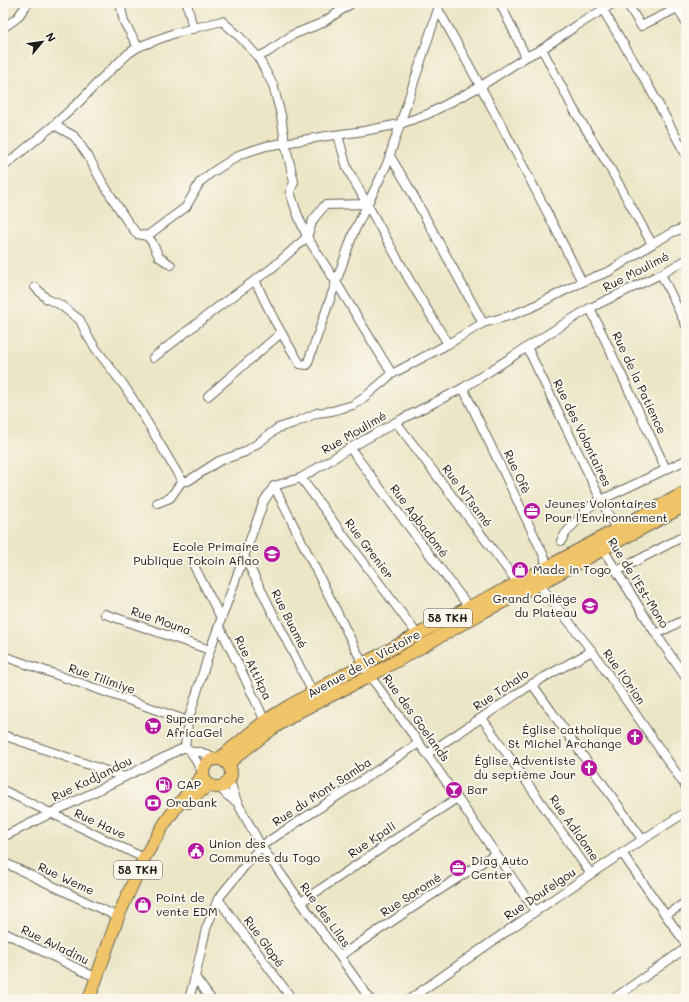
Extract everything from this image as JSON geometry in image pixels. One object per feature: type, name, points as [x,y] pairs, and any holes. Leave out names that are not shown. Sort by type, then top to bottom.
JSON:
[{"type":"highway","name":"Avenue de la Victoire","points":[[221,761],[238,755],[285,720],[370,676],[485,611],[539,584],[686,492]]},
{"type":"highway","name":"Avenue de la Victoire","points":[[619,534],[686,505]]},
{"type":"highway","name":"Avenue de la Victoire","points":[[221,761],[266,720],[313,692],[468,607],[546,568],[600,545]]},
{"type":"highway","points":[[213,759],[221,761],[231,770],[231,775],[213,780],[204,766],[213,759]]},
{"type":"highway","name":"58 TKH","points":[[89,999],[118,917],[144,858],[164,823],[177,806],[213,780]]},
{"type":"highway","name":"58 TKH","points":[[97,999],[126,920],[150,861],[190,801],[198,792],[213,780]]},
{"type":"street","points":[[3,28],[17,18],[28,3]]},
{"type":"street","points":[[120,3],[124,22],[138,47]]},
{"type":"street","points":[[187,3],[193,28]]},
{"type":"street","points":[[258,57],[268,52],[292,35],[322,24],[352,3]]},
{"type":"street","points":[[500,3],[526,57]]},
{"type":"street","points":[[147,236],[186,206],[200,182],[211,173],[241,154],[266,146],[400,124],[428,114],[481,86],[614,3]]},
{"type":"street","points":[[627,3],[641,26],[677,6],[686,4]]},
{"type":"street","points":[[439,6],[560,236],[582,282]]},
{"type":"street","points":[[255,280],[281,333],[300,364],[306,365],[353,234],[390,156],[439,6]]},
{"type":"street","points":[[677,6],[686,23]]},
{"type":"street","points":[[603,10],[648,85],[686,155]]},
{"type":"street","points":[[3,167],[54,125],[103,77],[138,47],[175,33],[222,21],[240,37],[258,57],[273,85],[282,114],[285,143],[294,182],[290,192],[307,237],[392,374]]},
{"type":"street","points":[[542,49],[574,110],[610,168],[652,244]]},
{"type":"street","points":[[54,125],[74,136],[88,156],[102,182],[127,221],[137,234],[147,236],[152,242],[158,256],[171,265]]},
{"type":"street","points":[[338,135],[347,168],[410,281],[448,344]]},
{"type":"street","points":[[390,156],[407,184],[483,323]]},
{"type":"street","points":[[153,358],[272,268],[307,237],[313,220],[325,205],[367,204]]},
{"type":"street","points":[[182,481],[188,481],[218,461],[245,452],[278,428],[317,413],[353,406],[392,374],[448,344],[483,323],[509,316],[530,308],[582,282],[610,271],[652,244],[673,232],[686,227]]},
{"type":"street","name":"Rue Moulimé","points":[[274,486],[301,478],[396,422],[463,388],[590,308],[661,274],[686,260]]},
{"type":"street","points":[[661,274],[686,325]]},
{"type":"street","points":[[35,287],[47,299],[59,304],[80,320],[87,335],[125,387],[141,412],[182,481]]},
{"type":"street","name":"Rue de la Patience","points":[[590,308],[666,469]]},
{"type":"street","points":[[208,396],[281,333]]},
{"type":"street","name":"Rue des Volontaires","points":[[527,347],[619,534]]},
{"type":"street","name":"Rue Ofè","points":[[463,388],[545,558],[546,568]]},
{"type":"street","name":"Rue N'Tsamé","points":[[396,422],[518,583]]},
{"type":"street","name":"Rue Agbadomé","points":[[350,448],[468,607]]},
{"type":"street","points":[[561,540],[589,507],[686,460]]},
{"type":"street","name":"Rue Grenier","points":[[301,478],[417,634]]},
{"type":"street","points":[[157,503],[170,498],[182,481]]},
{"type":"street","points":[[213,780],[188,749],[188,721],[210,650],[264,501],[274,486]]},
{"type":"street","name":"Rue des Goelands","points":[[274,486],[370,676],[427,754],[535,911]]},
{"type":"street","points":[[617,571],[686,535]]},
{"type":"street","name":"Rue de l'Est-Mono","points":[[600,545],[656,634],[686,678]]},
{"type":"street","name":"Rue Buamé","points":[[244,556],[313,692]]},
{"type":"street","name":"Rue Attikpa","points":[[193,564],[241,670],[266,720]]},
{"type":"street","name":"Rue l'Orion","points":[[539,584],[592,651],[686,787]]},
{"type":"street","name":"Rue Mouna","points":[[105,614],[210,650]]},
{"type":"street","points":[[656,634],[686,619]]},
{"type":"street","name":"Rue Tchalo","points":[[427,754],[532,684],[592,651]]},
{"type":"street","name":"Rue Tilimiye","points":[[9,658],[188,721]]},
{"type":"street","points":[[532,684],[642,839]]},
{"type":"street","name":"Rue Adidome","points":[[482,718],[591,874]]},
{"type":"street","points":[[3,735],[124,777]]},
{"type":"street","name":"Rue du Mont Samba","points":[[189,999],[206,929],[218,899],[261,846],[419,743]]},
{"type":"street","points":[[188,749],[201,752],[221,761]]},
{"type":"street","name":"Rue Kadjandou","points":[[3,836],[124,777],[188,749]]},
{"type":"street","name":"Rue des Lilas","points":[[213,780],[223,792],[237,802],[261,846],[370,999]]},
{"type":"street","name":"Rue Have","points":[[3,790],[144,858]]},
{"type":"street","name":"Rue Kpali","points":[[301,902],[457,798]]},
{"type":"street","name":"Rue Doufelgou","points":[[410,999],[622,852],[686,812]]},
{"type":"street","points":[[622,852],[686,944]]},
{"type":"street","name":"Rue Soromé","points":[[340,956],[496,854]]},
{"type":"street","name":"Rue Weme","points":[[3,862],[118,917]]},
{"type":"street","name":"Rue Glopé","points":[[218,899],[292,999]]},
{"type":"street","points":[[666,915],[686,902]]},
{"type":"street","name":"Rue Avladinu","points":[[3,932],[97,978]]},
{"type":"street","points":[[613,999],[686,948]]},
{"type":"street","points":[[195,978],[211,999]]},
{"type":"place","name":"Jeunes Volontaires Pour l'Environnement","points":[[532,511]]},
{"type":"place","name":"Ecole Primaire Publique Tokoin Aflao","points":[[272,554]]},
{"type":"place","name":"Made in Togo","points":[[520,570]]},
{"type":"place","name":"Grand Collège du Plateau","points":[[590,606]]},
{"type":"place","name":"Supermarche AfricaGel","points":[[153,726]]},
{"type":"place","name":"Église catholique St Michel Archange","points":[[635,737]]},
{"type":"place","name":"Église Adventiste du septième Jour","points":[[589,768]]},
{"type":"place","name":"CAP","points":[[164,785]]},
{"type":"place","name":"Bar","points":[[454,790]]},
{"type":"place","name":"Orabank","points":[[153,803]]},
{"type":"place","name":"Union des Communes du Togo","points":[[196,851]]},
{"type":"place","name":"Diag Auto Center","points":[[458,868]]},
{"type":"place","name":"Point de vente EDM","points":[[143,905]]}]
